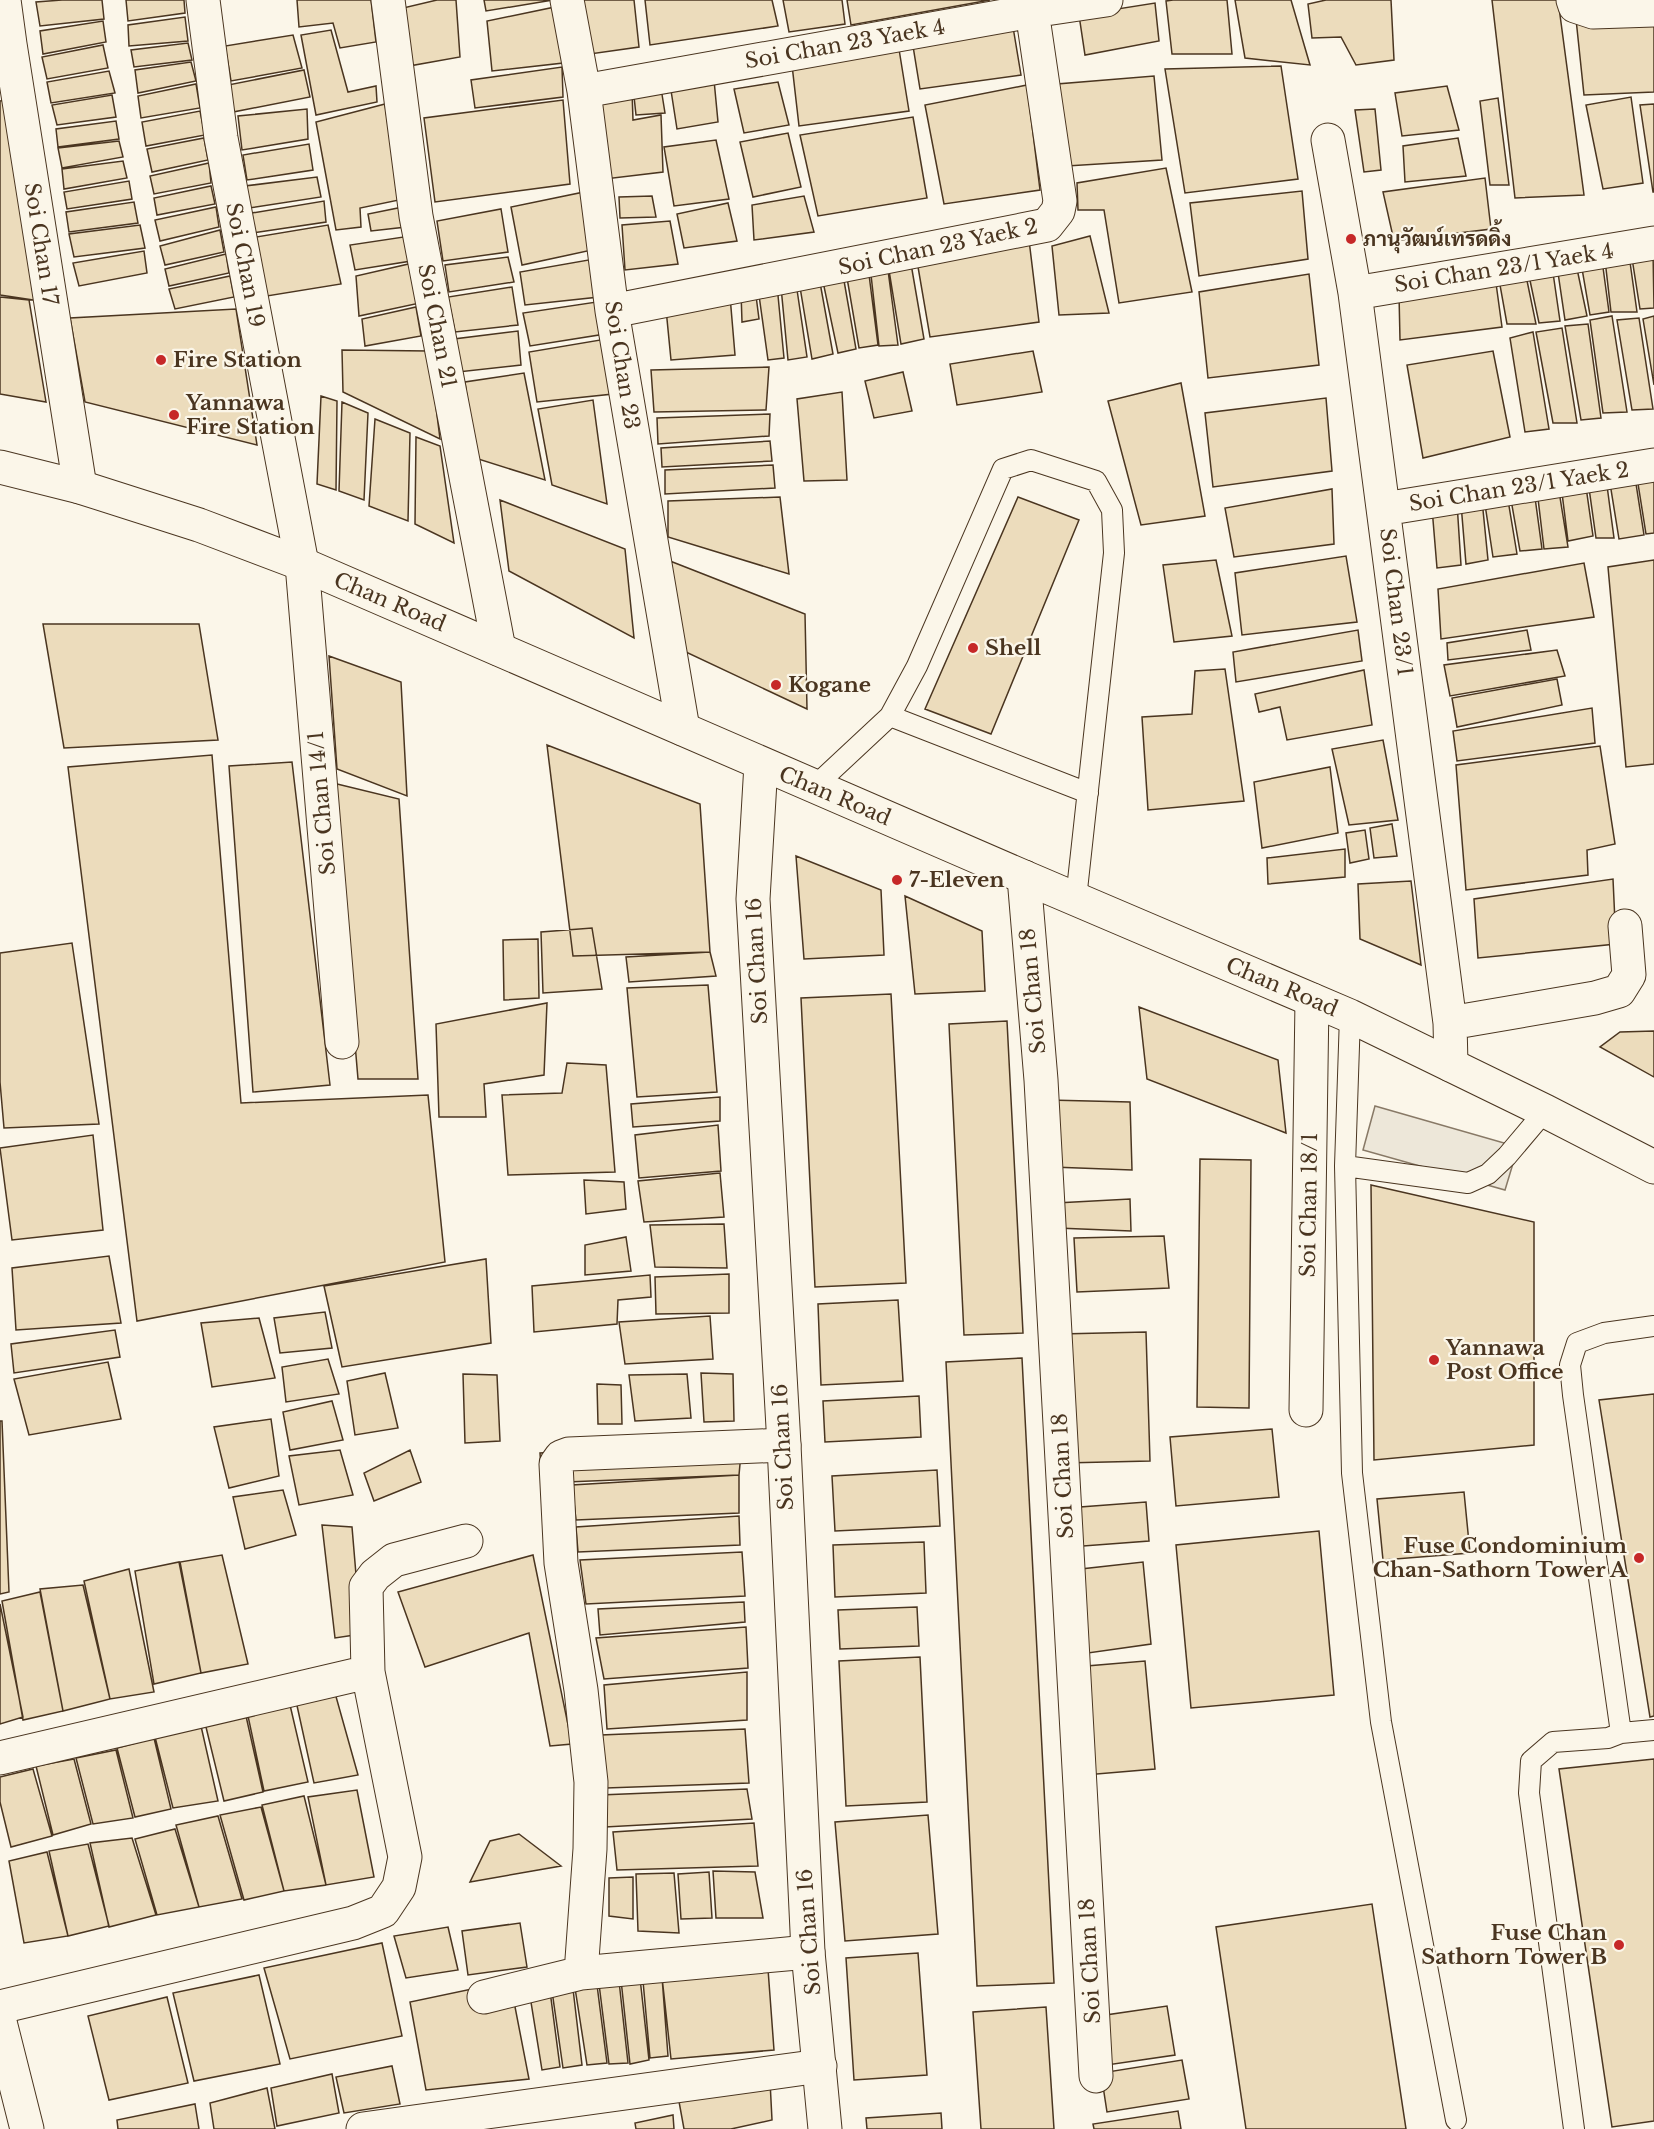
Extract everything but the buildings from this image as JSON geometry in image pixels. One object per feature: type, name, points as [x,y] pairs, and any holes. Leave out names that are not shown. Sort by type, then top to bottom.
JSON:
[{"type":"street","name":"Soi Chan 17","points":[[4,0],[9,44],[80,487]]},
{"type":"street","name":"Soi Chan 19","points":[[203,0],[221,138],[302,564]]},
{"type":"street","name":"Soi Chan 21","points":[[388,0],[416,216],[499,650]]},
{"type":"street","name":"Soi Chan 23","points":[[567,0],[584,91],[612,311],[683,729]]},
{"type":"street","name":"Soi Chan 23 Yaek 4","points":[[584,91],[1032,11],[1106,0]]},
{"type":"street","points":[[1572,0],[1575,6],[1593,12],[1654,10]]},
{"type":"street","name":"Soi Chan 23 Yaek 2","points":[[612,311],[1047,225],[1058,211],[1060,201],[1032,11]]},
{"type":"street","name":"Soi Chan 23/1","points":[[1328,141],[1355,293],[1384,509],[1450,1023],[1451,1065]]},
{"type":"street","name":"Soi Chan 23/1 Yaek 4","points":[[1355,293],[1654,243]]},
{"type":"street","name":"Soi Chan 23/1 Yaek 2","points":[[1384,509],[1654,465]]},
{"type":"street","name":"Chan Road","points":[[0,467],[80,487],[200,525],[302,564],[761,764],[1350,1016],[1654,1167]]},
{"type":"street","name":"Soi Chan 14/1","points":[[302,564],[342,1042]]},
{"type":"street","name":"Soi Chan 16","points":[[761,764],[753,899],[784,1445],[808,1952],[825,2129]]},
{"type":"street","name":"Soi Chan 18","points":[[1024,877],[1042,1092],[1096,2076]]},
{"type":"street","points":[[1450,1023],[1595,998],[1619,991],[1629,975],[1624,926]]},
{"type":"street","name":"Soi Chan 18/1","points":[[1306,1410],[1312,1000]]},
{"type":"street","points":[[581,1973],[590,1849],[591,1782],[581,1690],[561,1563],[556,1464],[561,1457],[569,1454],[784,1445]]},
{"type":"street","points":[[0,2007],[353,1923],[383,1911],[399,1887],[405,1857],[368,1672],[366,1587],[375,1575],[394,1560],[466,1541]]},
{"type":"street","points":[[0,1758],[368,1672]]},
{"type":"street","points":[[484,1997],[581,1973],[808,1952]]},
{"type":"street","points":[[0,2022],[27,2129]]},
{"type":"street","points":[[363,2129],[820,2066]]},
{"type":"lane","points":[[815,786],[890,716],[917,666],[1003,469],[1031,460],[1096,481],[1112,510],[1114,553],[1076,899]]},
{"type":"lane","points":[[890,716],[1088,793]]},
{"type":"lane","points":[[1350,1016],[1345,1166],[1352,1473],[1381,1722],[1456,2120]]},
{"type":"lane","points":[[1345,1166],[1467,1183],[1488,1174],[1507,1156],[1545,1111]]},
{"type":"lane","points":[[1621,1732],[1570,1365],[1576,1343],[1604,1333],[1654,1326]]},
{"type":"lane","points":[[1574,2129],[1529,1793],[1531,1761],[1553,1742],[1608,1738],[1621,1732],[1654,1730]]},
{"type":"shaded area","points":[[1375,1106],[1518,1147],[1505,1190],[1363,1150]]},
{"type":"place","name":"ภานุวัฒน์เทรดดิ้ง","points":[[1351,239]]},
{"type":"place","name":"Fire Station","points":[[161,360]]},
{"type":"place","name":"Yannawa Fire Station","points":[[174,415]]},
{"type":"place","name":"Shell","points":[[973,648]]},
{"type":"place","name":"Kogane","points":[[776,685]]},
{"type":"place","name":"7-Eleven","points":[[897,880]]},
{"type":"place","name":"Yannawa Post Office","points":[[1434,1360]]},
{"type":"place","name":"Fuse Condominium Chan-Sathorn Tower A","points":[[1639,1558]]},
{"type":"place","name":"Fuse Chan Sathorn Tower B","points":[[1619,1945]]}]
